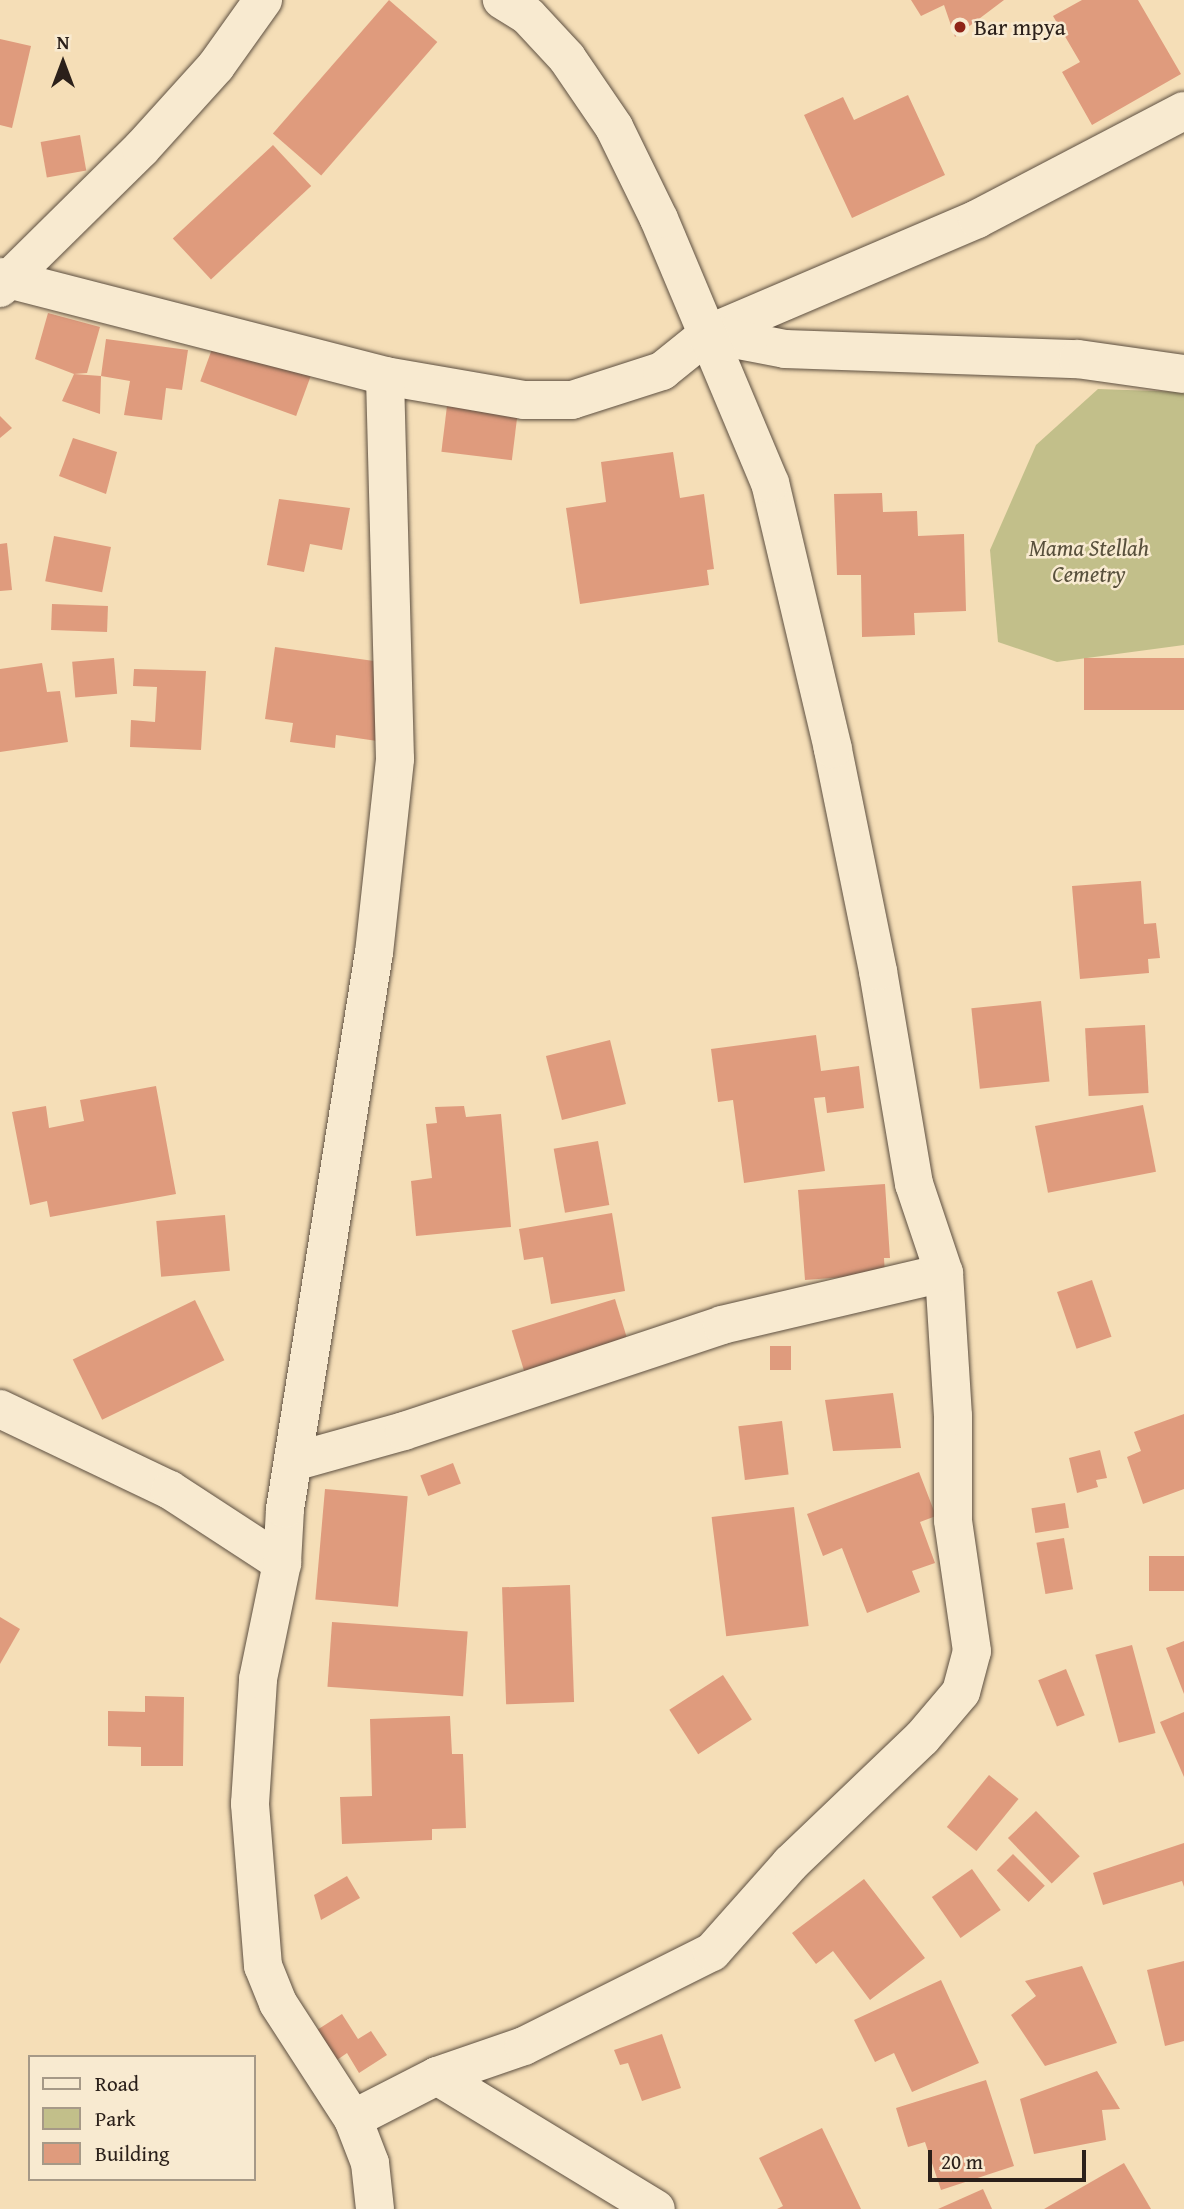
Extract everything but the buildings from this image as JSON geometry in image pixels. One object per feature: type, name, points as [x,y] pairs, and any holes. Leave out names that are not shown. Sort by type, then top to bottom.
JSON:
[{"type":"street","points":[[3,282],[141,149],[215,66],[263,0]]},
{"type":"street","points":[[353,2119],[437,2076],[524,2046],[712,1952],[790,1864],[922,1738],[961,1692],[972,1651],[953,1520],[953,1416],[944,1273],[914,1184],[843,801],[769,483],[708,334],[614,127],[567,58],[528,16],[502,0]]},
{"type":"street","points":[[3,282],[385,376],[524,400],[572,400],[662,371],[708,334],[977,219],[1184,111]]},
{"type":"street","points":[[708,334],[785,349],[1078,359],[1184,374]]},
{"type":"street","points":[[375,2209],[370,2162],[353,2119],[278,2003],[263,1965],[250,1804],[258,1679],[282,1563],[293,1462],[374,953],[395,759],[385,376]]},
{"type":"street","points":[[293,1462],[404,1431],[722,1325],[944,1273]]},
{"type":"street","points":[[0,1409],[170,1490],[282,1563]]},
{"type":"street","points":[[437,2076],[656,2209]]},
{"type":"green space","name":"Mama Stellah Cemetry","points":[[1098,389],[1184,392],[1184,645],[1057,662],[998,642],[990,550],[1036,445]]},
{"type":"place","name":"Bar mpya","points":[[960,27]]}]
